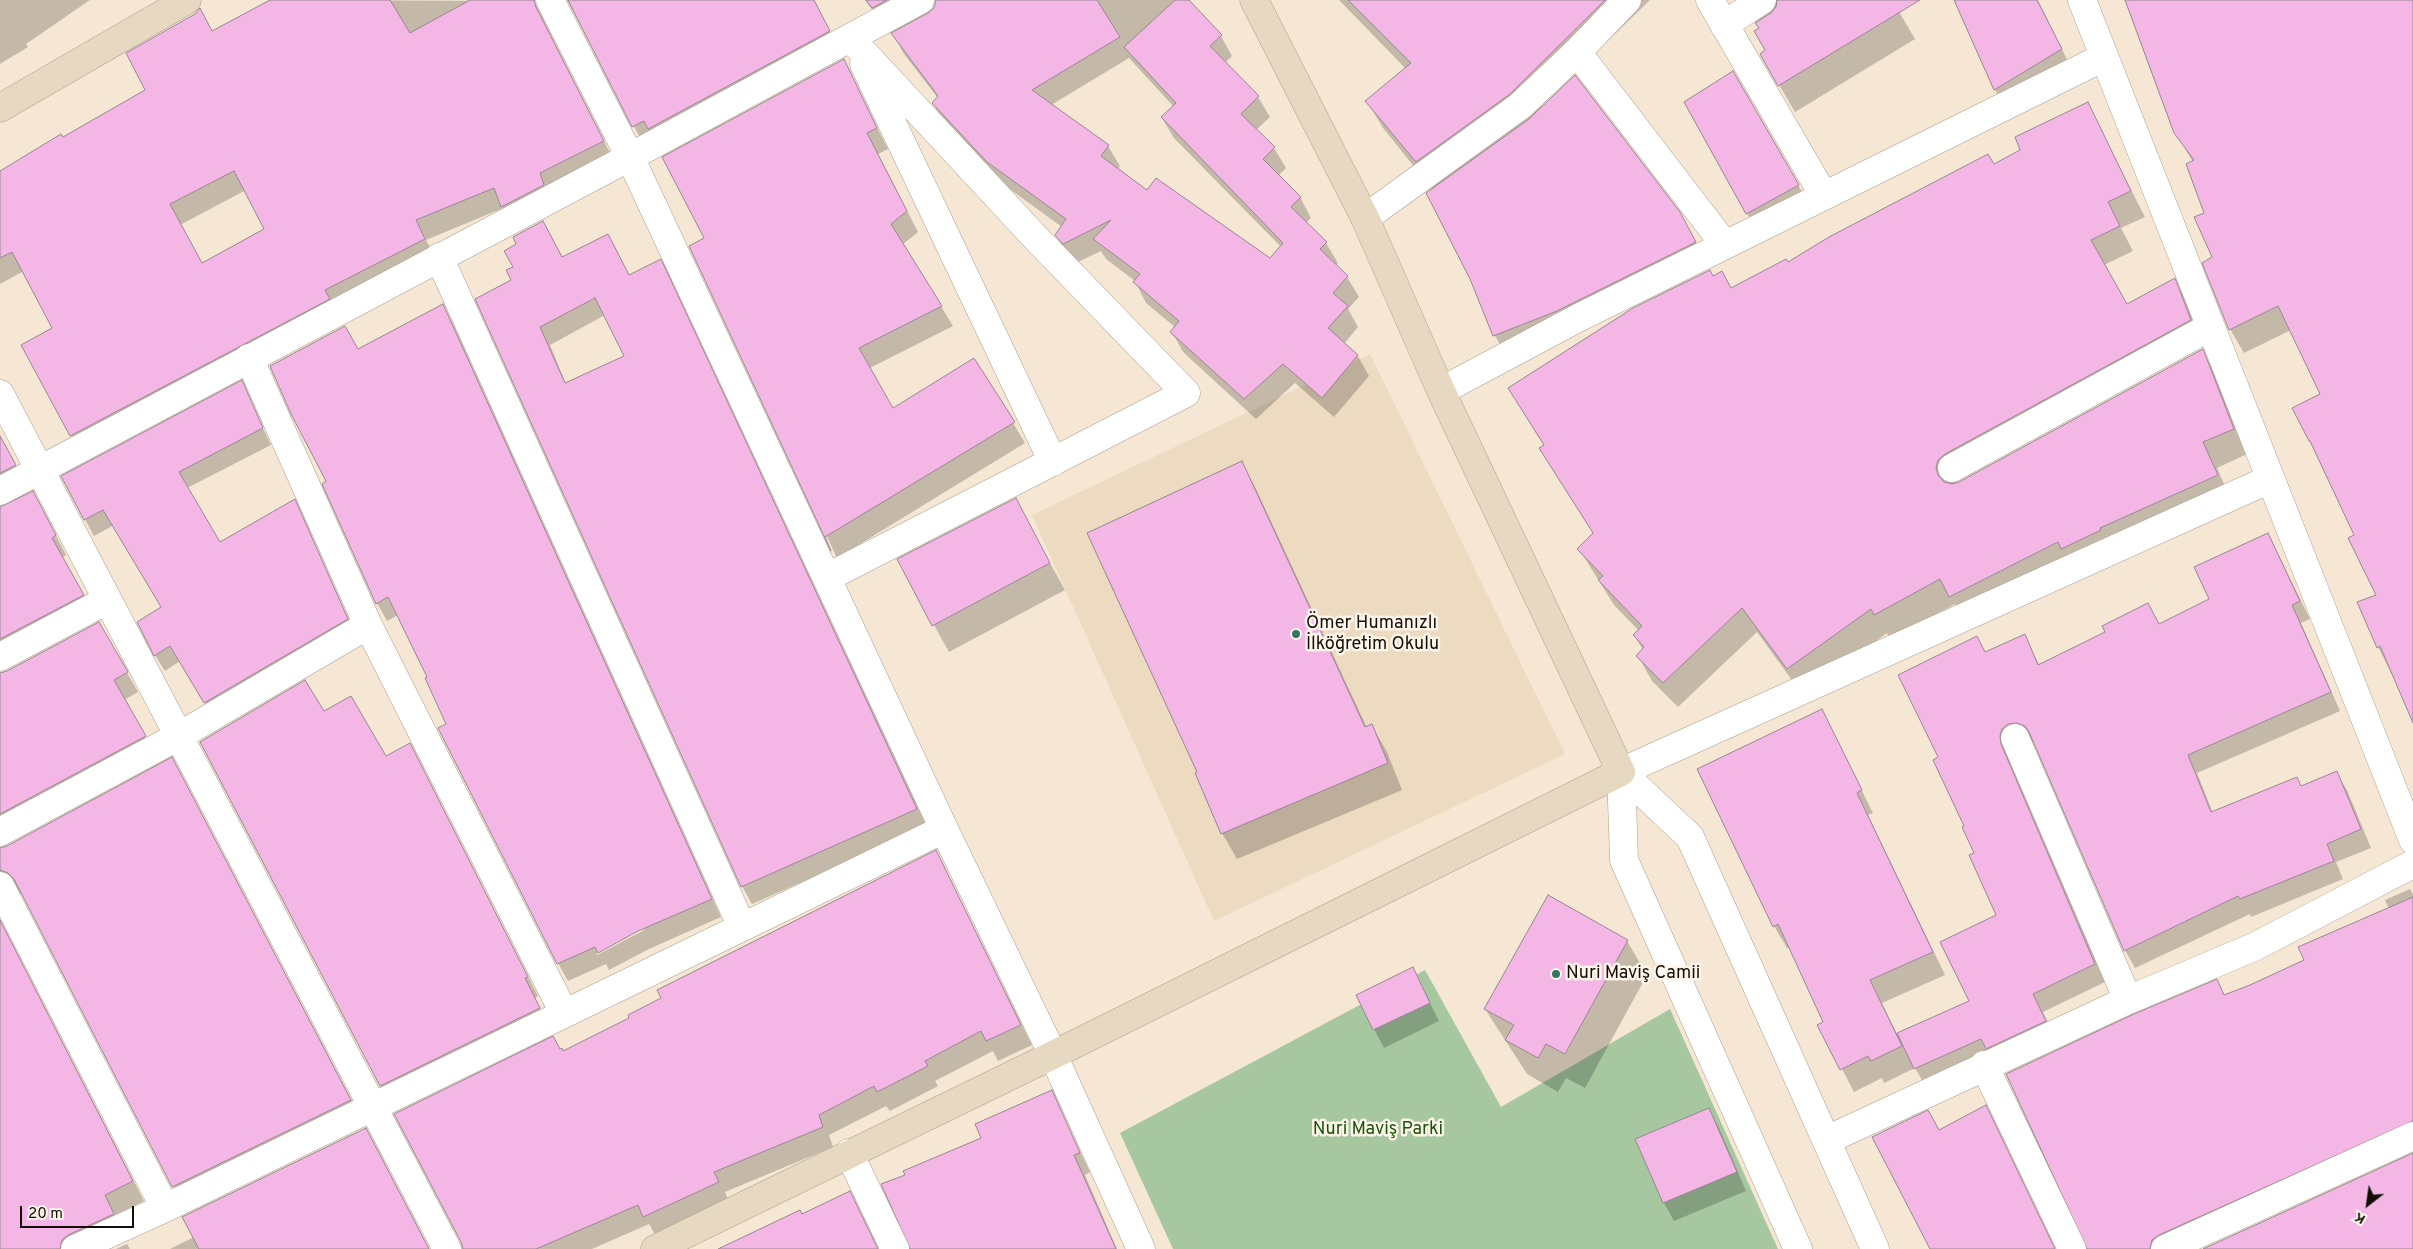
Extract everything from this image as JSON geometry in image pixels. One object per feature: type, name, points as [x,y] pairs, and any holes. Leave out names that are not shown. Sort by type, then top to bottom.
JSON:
[{"type":"street","points":[[0,108],[186,0]]},
{"type":"street","points":[[550,0],[630,157],[828,577],[944,829],[1053,1056],[1141,1249]]},
{"type":"street","points":[[0,491],[630,157],[920,0]]},
{"type":"street","points":[[1254,0],[1365,218],[1441,391],[1621,772],[1690,837],[1875,1249]]},
{"type":"street","points":[[1710,0],[1824,196]]},
{"type":"street","points":[[1724,25],[1762,0]]},
{"type":"street","points":[[2082,0],[2413,840]]},
{"type":"street","points":[[1365,218],[1520,106],[1577,52],[1620,2]]},
{"type":"street","points":[[851,39],[1053,462]]},
{"type":"street","points":[[828,577],[1186,393],[1034,236],[851,39]]},
{"type":"street","points":[[1577,52],[1725,245]]},
{"type":"street","points":[[1441,391],[1578,318],[2104,57]]},
{"type":"street","points":[[439,257],[742,927]]},
{"type":"street","points":[[1952,468],[2210,327]]},
{"type":"street","points":[[249,358],[368,625],[564,1013]]},
{"type":"street","points":[[0,394],[447,1249]]},
{"type":"street","points":[[654,1249],[849,1153],[1053,1056],[1621,772],[2270,479]]},
{"type":"street","points":[[0,657],[107,600]]},
{"type":"street","points":[[0,832],[178,736],[368,625]]},
{"type":"street","points":[[2015,738],[2128,1000]]},
{"type":"street","points":[[1621,772],[1624,860],[1798,1249]]},
{"type":"street","points":[[75,1249],[165,1208],[944,829]]},
{"type":"street","points":[[1826,1140],[1984,1065],[2128,1000],[2254,947],[2413,864]]},
{"type":"street","points":[[0,886],[165,1208]]},
{"type":"street","points":[[1984,1065],[2072,1249]]},
{"type":"street","points":[[2165,1249],[2413,1136]]},
{"type":"street","points":[[849,1153],[895,1249]]},
{"type":"shaded area","name":"Ömer Humanızlı İlköğretim Okulu","points":[[1370,354],[1565,754],[1214,921],[1032,515]]},
{"type":"green space","name":"Nuri Maviş Parki","points":[[1425,970],[1501,1107],[1670,1009],[1778,1249],[1173,1249],[1120,1133]]},
{"type":"building","points":[[270,0],[390,0],[410,33],[470,0],[534,0],[604,141],[540,173],[544,185],[501,207],[494,188],[416,220],[425,239],[325,290],[330,299],[70,436],[21,345],[52,328],[12,252],[0,258],[0,171],[61,134],[63,137],[145,90],[126,53],[195,14],[200,8],[212,31]],"holes":[[[234,171],[264,229],[202,263],[170,204]]]},
{"type":"building","points":[[568,0],[814,0],[830,31],[648,129],[644,121],[632,127]]},
{"type":"building","points":[[866,0],[887,0],[872,8]]},
{"type":"building","points":[[936,0],[1097,0],[1120,37],[1032,90],[1109,145],[1101,156],[1147,190],[1156,178],[1270,258],[1283,243],[1161,117],[1176,103],[1124,47],[1175,0],[1189,0],[1222,35],[1210,46],[1259,96],[1241,114],[1275,147],[1263,159],[1301,197],[1291,207],[1327,242],[1320,249],[1348,276],[1333,293],[1348,306],[1328,328],[1358,355],[1322,398],[1283,364],[1244,399],[1170,332],[1179,321],[1133,282],[1140,274],[1093,239],[1111,220],[1063,244],[1055,235],[1066,219],[987,162],[932,103],[938,96],[891,33],[928,13],[934,8]]},
{"type":"building","points":[[1348,0],[1605,0],[1510,94],[1416,162],[1365,101],[1411,63]]},
{"type":"building","points":[[1777,0],[1920,0],[1778,86],[1760,54],[1765,50],[1754,31],[1759,28],[1755,23],[1771,13],[1776,7]]},
{"type":"building","points":[[1954,0],[2037,0],[2062,49],[1994,90]]},
{"type":"building","points":[[2125,0],[2413,0],[2413,723],[2380,646],[2377,648],[2357,602],[2376,595],[2348,538],[2354,535],[2310,441],[2292,408],[2320,394],[2278,306],[2229,330],[2202,263],[2212,257],[2194,217],[2204,213],[2186,164],[2194,160],[2174,133]]},
{"type":"building","points":[[844,59],[877,128],[867,133],[907,211],[891,224],[942,306],[859,348],[893,408],[974,358],[1015,422],[825,537],[831,551],[689,246],[704,238],[662,157]]},
{"type":"building","points":[[1733,71],[1799,185],[1746,214],[1684,102]]},
{"type":"building","points":[[1575,75],[1680,212],[1696,242],[1557,311],[1493,336],[1470,279],[1426,193],[1529,119]]},
{"type":"building","points":[[2088,102],[2131,191],[2108,202],[2120,226],[2091,240],[2127,304],[2175,278],[2191,320],[1945,454],[1938,460],[1936,467],[1938,475],[1944,482],[1952,484],[1959,482],[2203,349],[2234,429],[2203,442],[2218,475],[2100,528],[2101,530],[2061,549],[2058,542],[1949,597],[1940,579],[1874,615],[1871,609],[1787,669],[1742,608],[1663,683],[1636,656],[1644,647],[1633,635],[1642,626],[1598,580],[1603,576],[1577,549],[1593,533],[1539,448],[1544,445],[1508,388],[1633,308],[1710,270],[1713,276],[1722,271],[1731,288],[1786,259],[1788,262],[1829,237],[1988,154],[1994,164],[2020,150],[2015,137]]},
{"type":"building","points":[[543,221],[562,257],[608,234],[629,275],[661,259],[917,809],[741,887],[475,299],[511,280],[506,270],[513,267],[504,251],[516,244],[513,237]],"holes":[[[595,298],[624,356],[565,383],[540,327]]]},
{"type":"building","points":[[443,304],[712,899],[638,931],[598,953],[595,947],[557,964],[438,728],[446,724],[425,678],[427,677],[388,597],[376,604],[322,484],[326,481],[291,414],[270,366],[345,326],[358,349]]},
{"type":"building","points":[[242,380],[263,428],[179,472],[220,542],[295,499],[348,619],[204,703],[170,646],[154,656],[137,622],[161,607],[103,510],[84,520],[61,476]]},
{"type":"building","points":[[0,436],[16,465],[0,473]]},
{"type":"building","points":[[1242,461],[1365,727],[1372,724],[1388,763],[1221,834],[1195,773],[1197,772],[1087,533]]},
{"type":"building","points":[[33,491],[56,535],[52,538],[84,595],[0,639],[0,507]]},
{"type":"building","points":[[1016,498],[1050,563],[932,626],[897,559]]},
{"type":"building","points":[[2268,533],[2300,601],[2292,605],[2331,692],[2188,755],[2211,812],[2297,777],[2301,786],[2337,771],[2361,829],[2327,844],[2334,861],[2240,899],[2238,896],[2124,951],[2029,732],[2025,726],[2017,723],[2008,724],[2002,729],[2000,736],[2001,744],[2095,964],[2033,994],[2046,1021],[1986,1049],[1981,1039],[1914,1069],[1897,1033],[1969,1001],[1940,942],[1996,915],[1969,855],[1974,853],[1962,827],[1964,826],[1933,760],[1938,757],[1898,675],[1977,636],[1985,652],[2025,634],[2038,665],[2105,632],[2102,626],[2148,603],[2159,624],[2209,599],[2194,567]]},
{"type":"building","points":[[99,622],[128,672],[114,680],[146,736],[0,814],[0,673]]},
{"type":"building","points":[[305,680],[324,711],[351,696],[386,756],[410,743],[528,977],[525,978],[540,1008],[380,1086],[200,742]]},
{"type":"building","points":[[1822,709],[1862,790],[1857,793],[1933,952],[1870,980],[1902,1046],[1871,1061],[1868,1056],[1840,1070],[1817,1025],[1823,1022],[1778,924],[1773,927],[1697,769]]},
{"type":"building","points":[[172,757],[351,1100],[172,1187],[14,879],[8,873],[0,870],[0,848],[7,846]]},
{"type":"building","points":[[936,850],[1021,1025],[986,1041],[981,1031],[925,1061],[928,1066],[877,1092],[874,1086],[819,1115],[823,1127],[714,1172],[719,1182],[643,1217],[638,1205],[536,1249],[463,1249],[394,1114],[553,1036],[563,1051],[629,1018],[628,1015],[661,998],[657,990]]},
{"type":"building","name":"Nuri Maviş Camii","points":[[1548,895],[1628,940],[1565,1054],[1546,1044],[1538,1058],[1505,1040],[1514,1025],[1484,1009]]},
{"type":"building","points":[[2413,897],[2413,1121],[2159,1235],[2152,1240],[2150,1249],[2087,1249],[2006,1074],[2134,1014],[2217,979],[2224,995],[2250,985],[2304,960],[2298,947]]},
{"type":"building","points":[[0,920],[133,1181],[105,1195],[114,1214],[68,1235],[62,1240],[60,1249],[0,1249]]},
{"type":"building","points":[[1413,967],[1430,1003],[1373,1030],[1356,995]]},
{"type":"building","points":[[1052,1090],[1080,1153],[1074,1155],[1116,1249],[910,1249],[881,1184],[905,1175],[903,1171],[981,1138],[975,1124]]},
{"type":"building","points":[[1986,1105],[2055,1249],[1930,1249],[1872,1137],[1928,1110],[1939,1130]]},
{"type":"building","points":[[1709,1108],[1737,1172],[1663,1203],[1635,1139]]},
{"type":"building","points":[[366,1128],[429,1249],[199,1249],[182,1217]]},
{"type":"building","points":[[2413,1153],[2413,1249],[2203,1249]]},
{"type":"building","points":[[850,1191],[878,1249],[718,1249],[800,1210],[802,1214]]},
{"type":"place","name":"Ömer Humanızlı İlköğretim Okulu","points":[[1296,634]]},
{"type":"place","name":"Nuri Maviş Camii","points":[[1556,974]]}]
